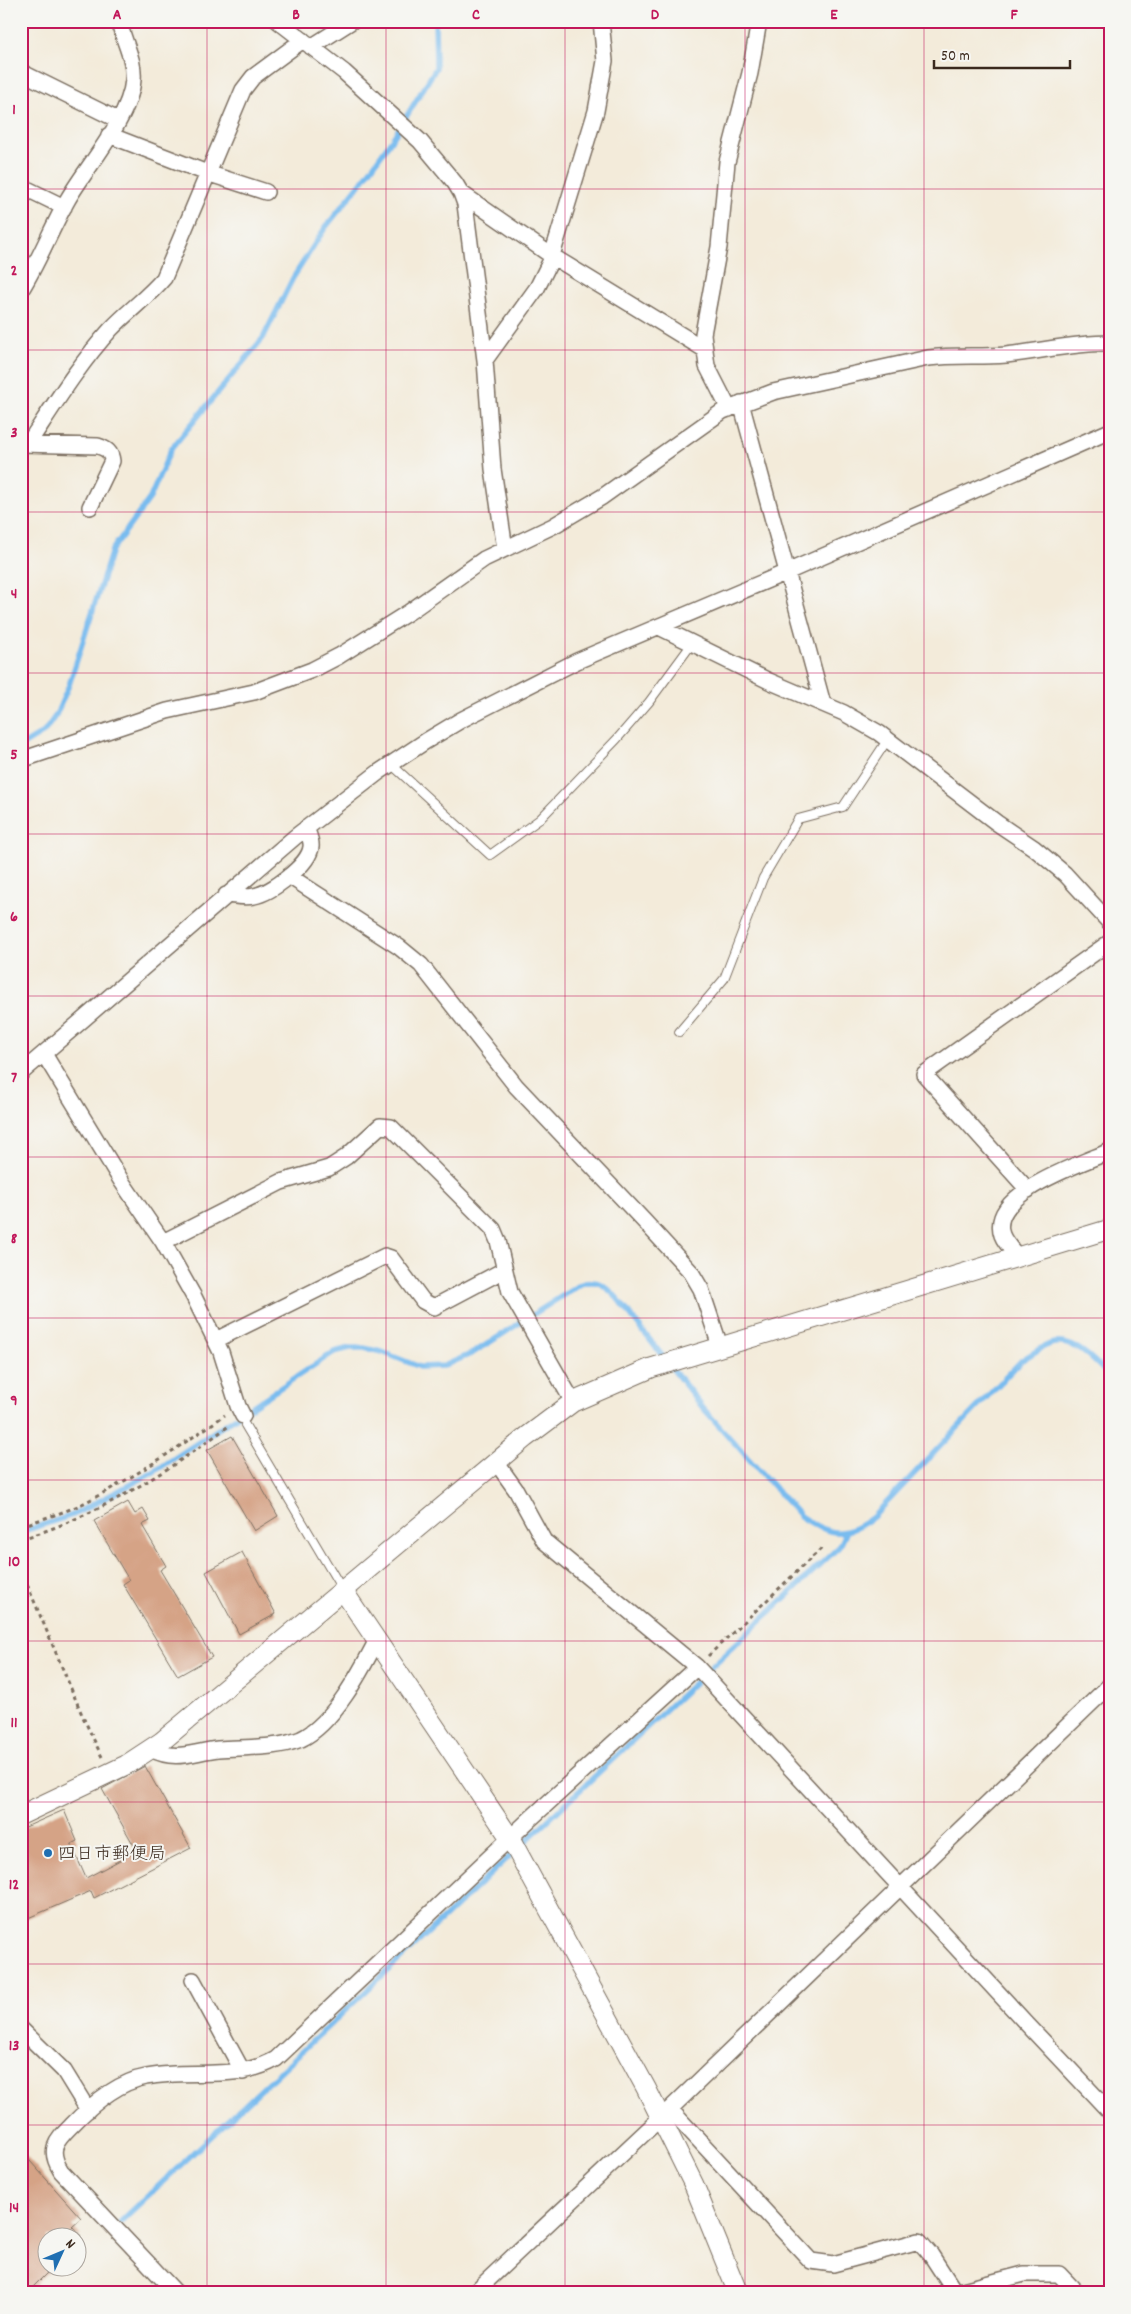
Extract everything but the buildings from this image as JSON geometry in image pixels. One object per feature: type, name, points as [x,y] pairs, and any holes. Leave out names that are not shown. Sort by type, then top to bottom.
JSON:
[{"type":"street","points":[[21,290],[32,273],[64,207],[118,120],[131,93],[133,66],[119,21]]},
{"type":"street","points":[[278,21],[344,72],[420,141],[445,170],[461,193],[485,360],[493,469],[505,549]]},
{"type":"street","points":[[24,444],[90,354],[111,329],[164,278],[175,256],[207,173],[243,90],[253,77],[307,43],[352,21]]},
{"type":"street","points":[[485,360],[537,288],[552,256],[598,102],[605,61],[601,21]]},
{"type":"street","points":[[759,21],[750,73],[727,162],[719,247],[703,334],[704,349],[706,366],[735,406],[787,572],[824,704]]},
{"type":"street","points":[[21,72],[118,120]]},
{"type":"street","points":[[109,135],[207,173],[266,192]]},
{"type":"street","points":[[21,186],[64,207]]},
{"type":"street","points":[[461,193],[552,256],[704,349]]},
{"type":"street","points":[[21,760],[167,712],[254,692],[312,670],[364,641],[468,570],[505,549],[553,526],[595,501],[703,424],[735,406],[774,392],[928,358],[952,355],[1006,355],[1069,345],[1110,343]]},
{"type":"street","points":[[21,1073],[306,828],[391,764],[461,720],[543,677],[1110,431]]},
{"type":"street","points":[[24,444],[98,446],[106,448],[111,454],[112,461],[90,507]]},
{"type":"street","points":[[659,627],[692,645],[844,713],[888,739],[1046,858],[1065,874],[1110,923]]},
{"type":"street","points":[[226,895],[260,894],[289,876],[300,865],[310,850],[311,846],[306,828]]},
{"type":"street","points":[[289,876],[400,947],[421,965],[516,1086],[691,1272],[701,1289],[720,1346]]},
{"type":"street","points":[[1028,1190],[924,1074],[1110,942]]},
{"type":"street","points":[[44,1054],[122,1182],[163,1242],[216,1340],[242,1416]]},
{"type":"street","points":[[163,1242],[281,1182],[329,1168],[346,1157],[377,1128],[386,1125],[391,1127],[488,1223],[496,1235],[510,1292],[573,1402]]},
{"type":"street","points":[[1018,1257],[1002,1235],[1002,1222],[1006,1210],[1028,1190],[1046,1178],[1110,1151]]},
{"type":"street","points":[[21,1815],[110,1773],[151,1749],[553,1415],[573,1402],[629,1376],[720,1346],[757,1337],[1110,1229]]},
{"type":"street","points":[[216,1340],[385,1256],[393,1260],[423,1301],[434,1307],[504,1270]]},
{"type":"street","points":[[496,1462],[516,1490],[548,1545],[697,1667],[1110,2112]]},
{"type":"street","points":[[342,1589],[510,1838],[665,2113],[738,2293]]},
{"type":"street","points":[[151,1749],[174,1757],[209,1750],[257,1746],[300,1739],[314,1730],[341,1701],[360,1674],[377,1640]]},
{"type":"street","points":[[176,2293],[72,2183],[56,2163],[54,2149],[58,2138],[88,2110],[126,2084],[146,2077],[243,2072],[265,2066],[288,2050],[510,1838],[697,1667]]},
{"type":"street","points":[[474,2293],[665,2113],[1110,1685]]},
{"type":"street","points":[[193,1980],[243,2072]]},
{"type":"street","points":[[21,2029],[64,2071],[88,2110]]},
{"type":"street","points":[[665,2113],[811,2261],[833,2264],[919,2241],[931,2255],[955,2292],[1024,2274],[1059,2274],[1077,2293]]},
{"type":"lane","points":[[391,764],[490,856],[540,819],[611,746],[649,702],[692,645]]},
{"type":"lane","points":[[679,1032],[724,979],[763,878],[798,819],[843,807],[888,739]]},
{"type":"lane","points":[[242,1416],[342,1589]]},
{"type":"path","points":[[21,1526],[81,1504],[120,1483],[183,1444],[242,1416]]},
{"type":"path","points":[[21,1538],[78,1519],[126,1493],[180,1460],[242,1416]]},
{"type":"path","points":[[697,1667],[823,1547]]},
{"type":"path","points":[[21,1570],[83,1717],[110,1773]]},
{"type":"waterway","points":[[21,746],[44,732],[56,715],[69,685],[112,550],[150,498],[171,449],[263,338],[293,278],[325,228],[364,179],[395,135],[436,68],[435,21]]},
{"type":"waterway","points":[[21,1532],[73,1515],[152,1473],[334,1352],[350,1348],[364,1348],[382,1352],[420,1367],[444,1366],[473,1353],[587,1282],[602,1284],[614,1294],[703,1408],[800,1516],[829,1531],[845,1532],[854,1529],[873,1517],[1022,1360],[1041,1348],[1054,1343],[1062,1343],[1078,1348],[1099,1365],[1110,1377]]},
{"type":"waterway","points":[[120,2222],[840,1546],[846,1533]]},
{"type":"place","name":"四日市郵便局","points":[[48,1853]]}]
